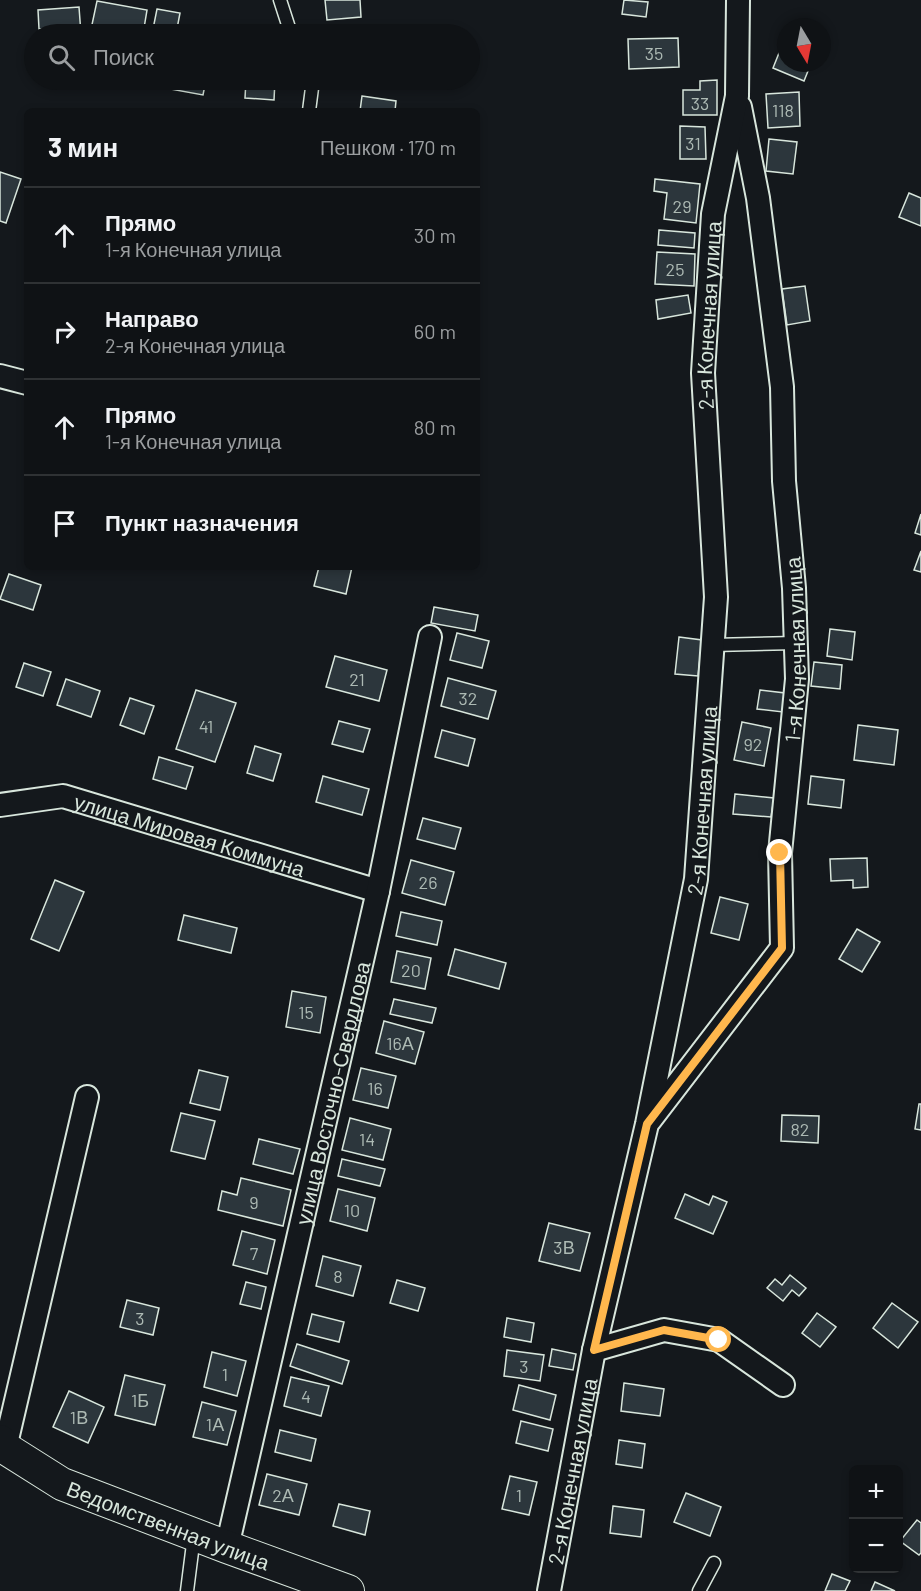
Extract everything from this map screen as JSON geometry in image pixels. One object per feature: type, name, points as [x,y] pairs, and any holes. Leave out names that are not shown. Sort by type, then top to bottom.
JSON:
[{"type":"main road","name":"Ведомственная улица","points":[[2,1446],[62,1484],[227,1547],[298,1577],[348,1591]]},
{"type":"street","name":"2-я Конечная улица","points":[[549,1591],[594,1350],[647,1124],[696,879],[716,597],[703,373],[713,214],[737,96],[738,0]]},
{"type":"street","name":"1-я Конечная улица","points":[[647,1124],[782,948],[780,853],[797,679],[794,588],[784,481],[782,387],[758,198],[737,96]]},
{"type":"street","points":[[0,375],[24,382]]},
{"type":"street","name":"улица Восточно-Свердлова","points":[[227,1547],[378,891],[430,637]]},
{"type":"street","name":"улица Мировая Коммуна","points":[[0,805],[63,796],[378,891]]},
{"type":"street","points":[[2,1446],[87,1097]]},
{"type":"street","points":[[594,1350],[664,1330],[719,1340],[783,1385]]},
{"type":"lane","points":[[280,0],[288,24]]},
{"type":"lane","points":[[309,108],[312,90]]},
{"type":"lane","points":[[712,645],[796,643]]},
{"type":"lane","points":[[187,1591],[194,1535]]},
{"type":"lane","points":[[699,1591],[714,1563]]},
{"type":"building","points":[[325,0],[360,0],[361,17],[327,20]]},
{"type":"building","points":[[624,0],[648,2],[646,17],[622,14]]},
{"type":"building","points":[[97,1],[147,10],[145,24],[92,24]]},
{"type":"building","points":[[79,7],[80,24],[39,24],[38,10]]},
{"type":"building","points":[[157,9],[180,13],[178,24],[154,24]]},
{"type":"building","points":[[678,38],[679,67],[629,69],[628,39]]},
{"type":"building","points":[[777,58],[777,70],[773,68]]},
{"type":"building","points":[[783,72],[808,72],[804,81]]},
{"type":"building","points":[[717,80],[717,115],[683,115],[683,90],[700,90],[700,81]]},
{"type":"building","points":[[176,90],[204,90],[203,95]]},
{"type":"building","points":[[245,90],[274,90],[274,100],[245,98]]},
{"type":"building","points":[[799,92],[800,126],[768,128],[766,94]]},
{"type":"building","points":[[362,96],[396,101],[395,108],[360,108]]},
{"type":"building","points":[[680,126],[705,127],[706,159],[680,159]]},
{"type":"building","points":[[769,139],[797,142],[793,174],[766,171]]},
{"type":"building","points":[[0,172],[21,179],[6,223],[0,221]]},
{"type":"building","points":[[655,179],[700,184],[696,223],[664,219],[667,193],[654,191]]},
{"type":"building","points":[[909,193],[921,198],[921,226],[899,217]]},
{"type":"building","points":[[659,230],[695,233],[694,248],[658,245]]},
{"type":"building","points":[[657,252],[695,254],[694,286],[655,284]]},
{"type":"building","points":[[805,286],[810,321],[787,325],[782,289]]},
{"type":"building","points":[[688,295],[691,313],[658,319],[656,300]]},
{"type":"building","points":[[921,514],[921,535],[915,533]]},
{"type":"building","points":[[921,551],[921,572],[914,570]]},
{"type":"building","points":[[318,570],[351,570],[346,594],[314,586]]},
{"type":"building","points":[[9,574],[41,585],[33,610],[0,599]]},
{"type":"building","points":[[434,607],[478,615],[475,631],[431,623]]},
{"type":"building","points":[[830,629],[855,632],[852,660],[827,656]]},
{"type":"building","points":[[457,633],[489,641],[482,668],[450,660]]},
{"type":"building","points":[[679,637],[702,640],[698,676],[675,674]]},
{"type":"building","points":[[335,656],[387,670],[379,701],[326,687]]},
{"type":"building","points":[[814,662],[842,665],[840,689],[811,686]]},
{"type":"building","points":[[24,663],[51,672],[43,696],[16,687]]},
{"type":"building","points":[[448,678],[496,691],[488,719],[441,706]]},
{"type":"building","points":[[66,679],[100,691],[91,717],[57,705]]},
{"type":"building","points":[[196,690],[236,703],[215,762],[176,749]]},
{"type":"building","points":[[760,690],[785,693],[783,712],[757,709]]},
{"type":"building","points":[[130,698],[154,706],[144,734],[120,725]]},
{"type":"building","points":[[339,721],[370,729],[363,752],[332,744]]},
{"type":"building","points":[[742,722],[771,728],[764,766],[734,760]]},
{"type":"building","points":[[858,725],[898,730],[894,765],[854,760]]},
{"type":"building","points":[[442,730],[475,739],[468,766],[435,757]]},
{"type":"building","points":[[255,746],[281,754],[273,781],[247,773]]},
{"type":"building","points":[[159,757],[193,767],[186,789],[153,779]]},
{"type":"building","points":[[323,776],[369,789],[362,815],[316,802]]},
{"type":"building","points":[[811,776],[844,780],[841,808],[808,804]]},
{"type":"building","points":[[735,794],[774,798],[771,817],[733,814]]},
{"type":"building","points":[[423,818],[461,828],[455,849],[417,839]]},
{"type":"building","points":[[867,858],[868,887],[853,888],[853,880],[831,881],[830,859]]},
{"type":"building","points":[[411,860],[454,872],[445,905],[402,893]]},
{"type":"building","points":[[55,880],[84,892],[59,951],[31,939]]},
{"type":"building","points":[[720,897],[748,904],[739,940],[711,933]]},
{"type":"building","points":[[401,912],[442,921],[437,945],[396,936]]},
{"type":"building","points":[[184,915],[237,928],[231,953],[178,940]]},
{"type":"building","points":[[857,929],[880,942],[862,972],[839,959]]},
{"type":"building","points":[[455,949],[506,963],[499,989],[448,975]]},
{"type":"building","points":[[397,951],[431,958],[425,989],[391,982]]},
{"type":"building","points":[[292,991],[326,997],[320,1033],[286,1027]]},
{"type":"building","points":[[394,999],[436,1008],[432,1023],[390,1014]]},
{"type":"building","points":[[384,1021],[424,1032],[415,1064],[376,1053]]},
{"type":"building","points":[[361,1068],[396,1076],[388,1108],[353,1100]]},
{"type":"building","points":[[199,1070],[228,1077],[220,1110],[190,1103]]},
{"type":"building","points":[[919,1104],[921,1104],[921,1130],[915,1129]]},
{"type":"building","points":[[181,1113],[215,1121],[205,1159],[171,1151]]},
{"type":"building","points":[[782,1115],[819,1116],[818,1143],[781,1141]]},
{"type":"building","points":[[350,1118],[391,1129],[383,1160],[342,1150]]},
{"type":"building","points":[[259,1139],[300,1149],[293,1174],[253,1164]]},
{"type":"building","points":[[342,1159],[385,1169],[380,1186],[338,1176]]},
{"type":"building","points":[[241,1178],[291,1190],[283,1226],[218,1210],[222,1191],[237,1195]]},
{"type":"building","points":[[338,1189],[375,1198],[367,1231],[330,1221]]},
{"type":"building","points":[[685,1194],[709,1205],[713,1196],[727,1202],[713,1234],[675,1218]]},
{"type":"building","points":[[549,1223],[590,1233],[580,1271],[539,1261]]},
{"type":"building","points":[[242,1231],[275,1240],[267,1274],[233,1265]]},
{"type":"building","points":[[323,1256],[361,1266],[353,1296],[316,1286]]},
{"type":"building","points":[[790,1275],[806,1288],[799,1296],[792,1290],[783,1301],[767,1288],[775,1279],[782,1285]]},
{"type":"building","points":[[397,1280],[425,1288],[418,1311],[390,1303]]},
{"type":"building","points":[[246,1282],[266,1287],[261,1309],[240,1304]]},
{"type":"building","points":[[127,1300],[159,1308],[153,1335],[120,1327]]},
{"type":"building","points":[[892,1303],[918,1322],[898,1348],[873,1328]]},
{"type":"building","points":[[817,1313],[836,1327],[820,1347],[802,1333]]},
{"type":"building","points":[[312,1314],[344,1322],[339,1342],[307,1334]]},
{"type":"building","points":[[507,1318],[534,1323],[531,1342],[504,1337]]},
{"type":"building","points":[[297,1344],[349,1361],[342,1384],[290,1366]]},
{"type":"building","points":[[552,1349],[576,1354],[573,1370],[549,1366]]},
{"type":"building","points":[[507,1350],[544,1355],[540,1381],[504,1376]]},
{"type":"building","points":[[212,1352],[246,1361],[237,1396],[204,1387]]},
{"type":"building","points":[[125,1375],[165,1385],[155,1425],[115,1415]]},
{"type":"building","points":[[291,1377],[329,1386],[321,1416],[284,1406]]},
{"type":"building","points":[[624,1383],[664,1389],[660,1416],[621,1411]]},
{"type":"building","points":[[519,1385],[556,1395],[550,1420],[513,1410]]},
{"type":"building","points":[[69,1391],[104,1407],[88,1443],[53,1427]]},
{"type":"building","points":[[202,1402],[236,1411],[227,1445],[193,1437]]},
{"type":"building","points":[[521,1421],[553,1429],[548,1451],[516,1443]]},
{"type":"building","points":[[280,1430],[316,1439],[311,1461],[275,1452]]},
{"type":"building","points":[[619,1440],[645,1444],[642,1468],[616,1464]]},
{"type":"building","points":[[267,1474],[307,1484],[299,1515],[259,1505]]},
{"type":"building","points":[[510,1476],[537,1482],[529,1515],[502,1509]]},
{"type":"building","points":[[686,1493],[721,1507],[710,1536],[674,1522]]},
{"type":"building","points":[[339,1504],[370,1511],[365,1535],[333,1526]]},
{"type":"building","points":[[613,1506],[644,1510],[641,1537],[610,1533]]},
{"type":"building","points":[[917,1520],[921,1523],[921,1553],[919,1555],[903,1543],[903,1537]]},
{"type":"building","points":[[832,1574],[850,1581],[845,1591],[825,1591]]},
{"type":"building","points":[[875,1582],[895,1591],[871,1591]]},
{"type":"route","points":[[719,1340],[664,1330],[594,1350],[647,1124],[782,948],[780,853]]}]
